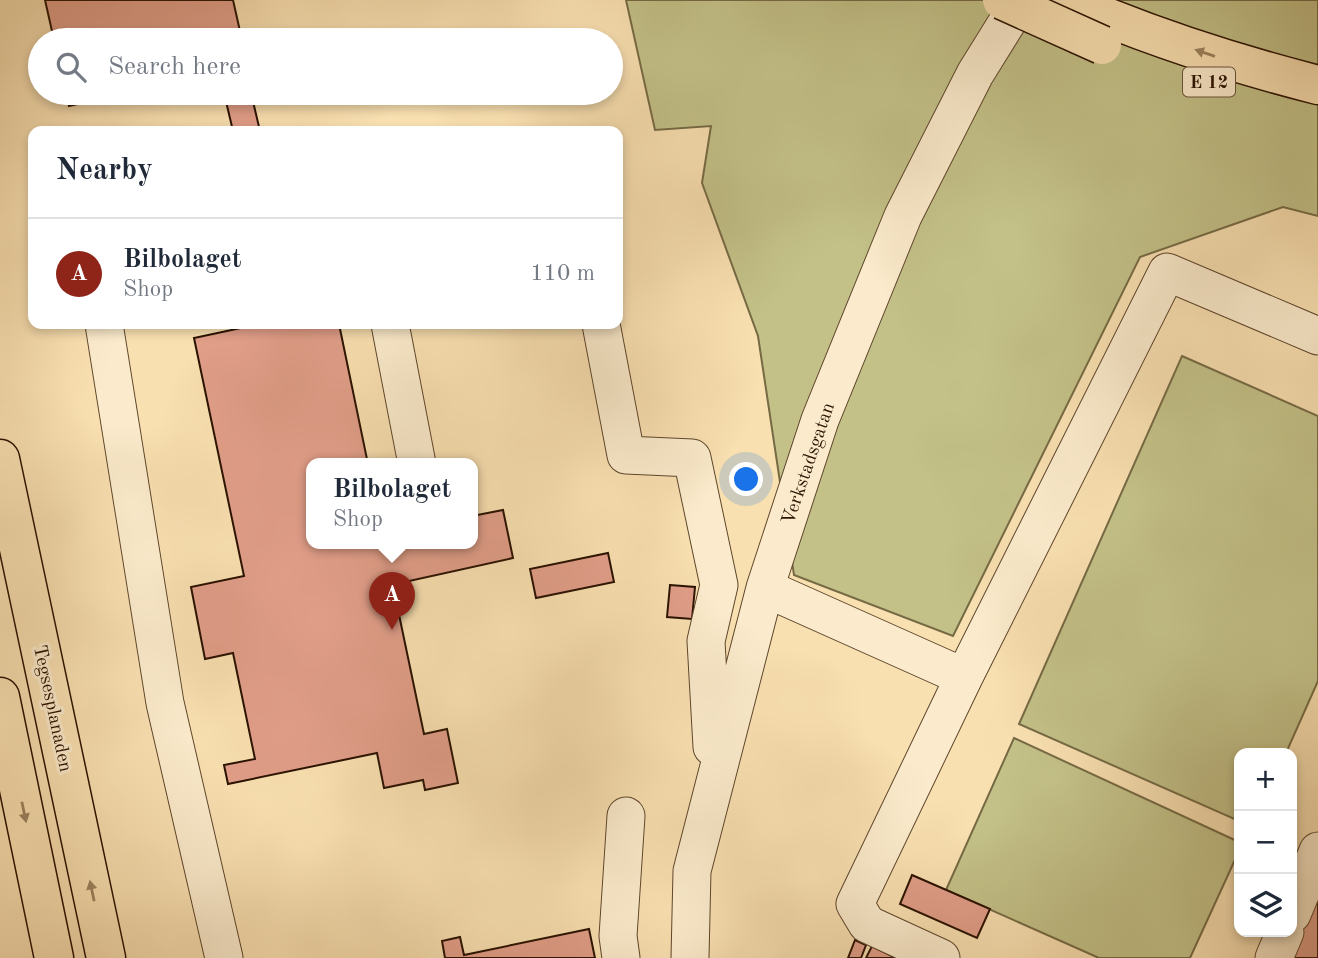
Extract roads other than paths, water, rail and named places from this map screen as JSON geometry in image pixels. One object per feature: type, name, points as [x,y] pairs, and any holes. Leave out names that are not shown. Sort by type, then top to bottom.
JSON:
[{"type":"main road","name":"E 12","points":[[1002,0],[1108,33],[1318,85]]},
{"type":"main road","name":"E 12","points":[[1066,0],[1108,33],[1216,84],[1318,108]]},
{"type":"main road","name":"Tegsesplanaden","points":[[0,459],[106,958]]},
{"type":"main road","points":[[0,698],[54,958]]},
{"type":"street","name":"Verkstadsgatan","points":[[690,958],[692,871],[765,588],[820,420],[903,216],[975,74],[1021,0]]},
{"type":"street","points":[[941,958],[867,925],[855,904],[964,677],[1167,272],[1318,336]]},
{"type":"street","points":[[105,329],[165,703],[224,958]]},
{"type":"street","points":[[391,329],[416,458]]},
{"type":"street","points":[[602,329],[626,454],[692,458],[719,585],[706,641],[713,745],[684,832]]},
{"type":"street","points":[[765,588],[964,677]]},
{"type":"street","points":[[621,958],[618,936],[626,816]]},
{"type":"street","points":[[1297,902],[1318,851]]},
{"type":"street","points":[[1274,958],[1282,937]]},
{"type":"place","name":"Bilbolaget","points":[[392,630]]}]
